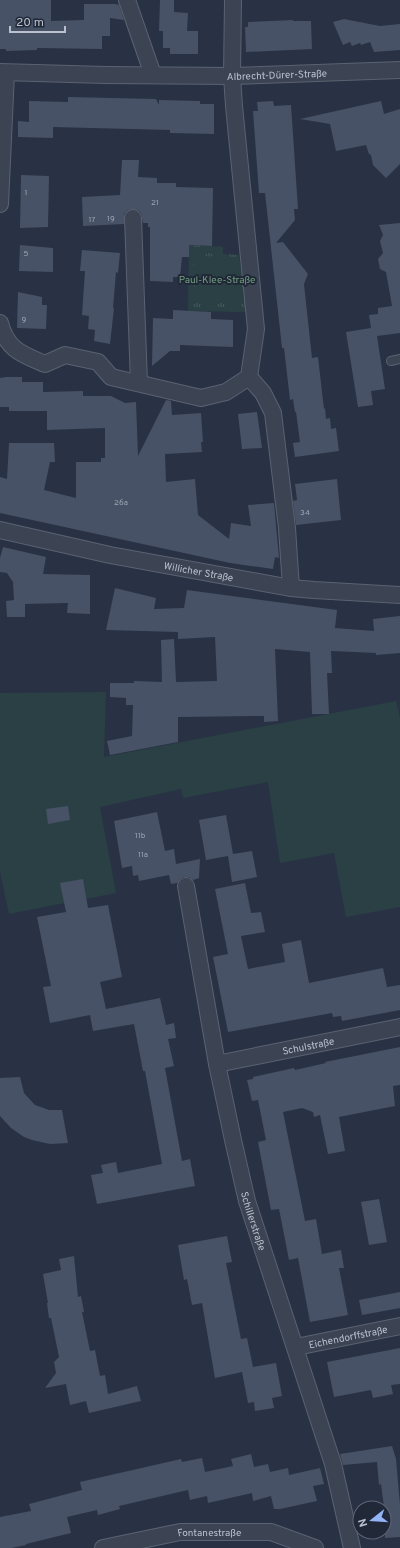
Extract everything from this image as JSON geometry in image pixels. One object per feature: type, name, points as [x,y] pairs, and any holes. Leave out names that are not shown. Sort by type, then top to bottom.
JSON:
[{"type":"street","points":[[128,0],[153,75]]},
{"type":"street","points":[[0,323],[2,333],[14,350],[44,364],[65,355],[98,362],[111,377],[201,398],[226,392],[249,377],[256,329],[234,106],[232,76],[233,0]]},
{"type":"street","name":"Albrecht-Dürer-Straße","points":[[3,73],[232,76],[400,70]]},
{"type":"street","points":[[0,204],[3,73]]},
{"type":"street","points":[[133,218],[139,383]]},
{"type":"street","points":[[249,377],[263,393],[274,413],[292,588]]},
{"type":"street","name":"Willicher Straße","points":[[0,530],[110,555],[292,588],[400,595]]},
{"type":"street","name":"Schillerstraße","points":[[186,886],[217,1064],[247,1200],[296,1346],[333,1464],[352,1548]]},
{"type":"street","name":"Schulstraße","points":[[217,1064],[400,1027]]},
{"type":"street","name":"Eichendorffstraße","points":[[296,1346],[400,1326]]},
{"type":"street","name":"Fontanestraße","points":[[103,1548],[180,1532],[271,1532],[315,1548]]},
{"type":"lane","points":[[391,361],[400,359]]},
{"type":"green space","name":"Paul-Klee-Straße","points":[[189,245],[223,247],[223,254],[239,255],[246,312],[188,311]]},
{"type":"green space","name":"Paul-Klee-Straße","points":[[194,256],[238,257],[240,302],[195,302]]},
{"type":"green space","points":[[106,692],[104,757],[396,701],[400,718],[400,907],[346,917],[334,853],[280,863],[268,782],[183,798],[181,789],[100,807],[116,893],[9,914],[0,872],[0,693]]},
{"type":"building","points":[[0,0],[51,0],[51,21],[84,20],[84,4],[115,4],[119,5],[124,20],[110,18],[110,36],[102,36],[102,49],[37,48],[37,50],[6,51],[6,49],[0,49]]},
{"type":"building","points":[[160,0],[174,0],[174,12],[188,13],[187,31],[198,31],[198,54],[170,54],[170,48],[163,48],[163,31],[159,31]]},
{"type":"building","points":[[344,19],[380,26],[400,24],[400,50],[374,52],[370,42],[352,46],[350,42],[343,45],[333,22]]},
{"type":"building","points":[[293,20],[311,21],[312,49],[246,52],[245,27],[248,27],[248,22]]},
{"type":"building","points":[[68,97],[156,99],[159,105],[159,100],[200,101],[200,104],[214,104],[214,134],[170,133],[170,130],[53,127],[53,138],[18,137],[18,121],[29,122],[29,101],[68,102]]},
{"type":"building","points":[[273,101],[274,106],[291,105],[298,209],[294,209],[295,220],[276,243],[283,242],[308,274],[304,284],[312,358],[318,357],[326,419],[330,418],[331,429],[336,428],[339,451],[295,457],[293,443],[300,442],[293,399],[290,400],[284,348],[282,348],[265,193],[259,193],[253,111],[258,111],[257,102]]},
{"type":"building","points":[[381,101],[384,114],[400,109],[400,164],[386,178],[373,165],[371,155],[369,154],[366,145],[336,151],[330,124],[300,119]]},
{"type":"building","points":[[122,160],[139,160],[138,177],[157,178],[157,183],[176,183],[176,187],[213,188],[212,246],[189,245],[189,257],[182,257],[180,277],[173,277],[173,282],[150,281],[150,227],[148,227],[148,223],[143,223],[141,213],[138,210],[128,210],[124,214],[124,224],[83,226],[82,197],[120,195]]},
{"type":"building","points":[[21,175],[49,176],[48,227],[20,228]]},
{"type":"building","points":[[400,223],[400,333],[377,336],[385,389],[371,391],[373,405],[358,407],[346,332],[371,328],[369,315],[378,314],[378,308],[392,306],[386,272],[380,269],[378,259],[383,253],[380,241],[383,235],[379,225]]},
{"type":"building","points":[[20,245],[53,248],[53,272],[19,271]]},
{"type":"building","points":[[82,250],[120,253],[118,273],[116,272],[110,344],[94,341],[95,330],[88,329],[89,316],[82,315],[85,271],[80,271]]},
{"type":"building","points":[[18,292],[42,297],[42,305],[47,305],[46,329],[17,328]]},
{"type":"building","points":[[173,310],[211,312],[211,319],[233,320],[233,347],[180,345],[180,351],[170,351],[152,366],[153,318],[173,319]]},
{"type":"building","points":[[22,377],[22,382],[43,382],[43,392],[83,391],[83,396],[111,396],[125,403],[136,402],[138,456],[166,400],[171,401],[172,415],[201,413],[203,442],[201,442],[202,452],[165,454],[166,482],[195,479],[198,515],[229,539],[231,523],[251,526],[248,505],[274,503],[279,558],[275,557],[273,569],[230,563],[0,513],[0,477],[7,479],[9,443],[54,443],[55,462],[50,462],[44,490],[76,498],[76,462],[101,462],[101,458],[105,458],[105,428],[47,430],[47,411],[9,411],[9,407],[0,407],[0,378]]},
{"type":"building","points":[[257,412],[262,448],[242,449],[238,414]]},
{"type":"building","points":[[337,479],[341,520],[296,525],[293,501],[297,500],[295,484]]},
{"type":"building","points":[[3,547],[46,557],[43,574],[90,575],[90,614],[67,613],[68,603],[25,604],[25,617],[7,617],[6,601],[14,600],[13,582],[7,573],[0,572],[0,558]]},
{"type":"building","points":[[115,588],[156,598],[154,609],[184,608],[187,590],[337,610],[335,628],[374,631],[373,619],[400,616],[400,653],[376,655],[376,653],[331,651],[332,673],[327,673],[329,714],[312,714],[310,652],[275,649],[278,721],[264,722],[264,716],[178,717],[178,742],[110,755],[107,741],[132,736],[133,705],[126,705],[126,698],[110,697],[110,683],[134,683],[134,681],[162,682],[161,640],[174,639],[176,682],[217,681],[215,637],[178,639],[178,632],[106,630]]},
{"type":"building","points":[[68,806],[70,820],[48,824],[46,809]]},
{"type":"building","points":[[157,812],[165,851],[174,849],[176,864],[200,859],[199,878],[193,880],[189,877],[184,877],[177,883],[171,884],[169,875],[139,881],[138,875],[133,876],[132,866],[122,868],[114,821]]},
{"type":"building","points":[[226,815],[233,854],[252,851],[257,877],[232,882],[228,856],[206,860],[199,820]]},
{"type":"building","points":[[83,879],[88,908],[108,905],[122,977],[100,982],[106,1009],[160,998],[166,1025],[174,1023],[176,1038],[168,1039],[174,1066],[165,1068],[182,1161],[190,1159],[195,1186],[97,1204],[91,1175],[103,1173],[101,1165],[116,1162],[118,1173],[162,1164],[145,1071],[143,1071],[134,1024],[93,1031],[90,1015],[50,1023],[43,987],[51,986],[37,917],[66,912],[60,883]]},
{"type":"building","points":[[245,883],[251,913],[261,912],[265,932],[241,936],[248,969],[285,962],[282,944],[301,940],[309,983],[383,968],[387,987],[400,985],[400,1010],[342,1021],[341,1016],[333,1017],[332,1013],[228,1032],[213,957],[228,954],[215,889]]},
{"type":"building","points":[[400,1047],[400,1085],[393,1086],[395,1106],[339,1117],[345,1151],[328,1154],[320,1115],[314,1117],[313,1112],[302,1108],[283,1112],[305,1221],[316,1219],[322,1254],[341,1250],[344,1268],[339,1268],[348,1315],[310,1322],[298,1258],[289,1260],[279,1209],[271,1210],[258,1142],[266,1140],[258,1100],[252,1101],[247,1080],[253,1079],[253,1077],[294,1068],[295,1070],[326,1063],[325,1062]]},
{"type":"building","points":[[20,1077],[24,1093],[35,1105],[49,1110],[62,1110],[68,1143],[50,1144],[24,1137],[11,1128],[0,1116],[0,1078]]},
{"type":"building","points":[[379,1199],[387,1242],[369,1245],[361,1202]]},
{"type":"building","points":[[227,1236],[232,1262],[226,1263],[241,1339],[247,1338],[253,1367],[276,1363],[282,1396],[272,1398],[274,1408],[255,1411],[254,1402],[248,1403],[242,1372],[215,1378],[202,1303],[192,1305],[187,1279],[184,1280],[178,1245]]},
{"type":"building","points":[[74,1256],[78,1297],[81,1296],[84,1312],[82,1312],[90,1351],[95,1350],[100,1376],[105,1375],[108,1394],[137,1386],[141,1401],[89,1413],[86,1401],[70,1405],[66,1384],[45,1388],[56,1373],[54,1362],[59,1357],[51,1318],[49,1318],[43,1274],[61,1270],[59,1259]]},
{"type":"building","points":[[400,1292],[400,1308],[362,1315],[359,1300]]},
{"type":"building","points":[[400,1348],[400,1384],[391,1385],[393,1394],[373,1398],[371,1390],[334,1397],[327,1362]]},
{"type":"building","points":[[392,1446],[396,1459],[400,1505],[400,1537],[392,1538],[392,1500],[383,1500],[381,1484],[379,1485],[377,1462],[343,1465],[340,1454]]},
{"type":"building","points":[[251,1454],[254,1467],[268,1464],[270,1472],[288,1468],[289,1475],[320,1468],[324,1484],[313,1486],[317,1501],[274,1509],[271,1496],[253,1501],[252,1493],[208,1503],[207,1496],[190,1500],[188,1490],[119,1506],[120,1509],[98,1515],[97,1510],[67,1517],[71,1533],[26,1545],[11,1548],[0,1548],[0,1517],[31,1511],[29,1504],[82,1490],[80,1482],[181,1459],[182,1462],[202,1458],[205,1472],[233,1466],[231,1459]]}]
